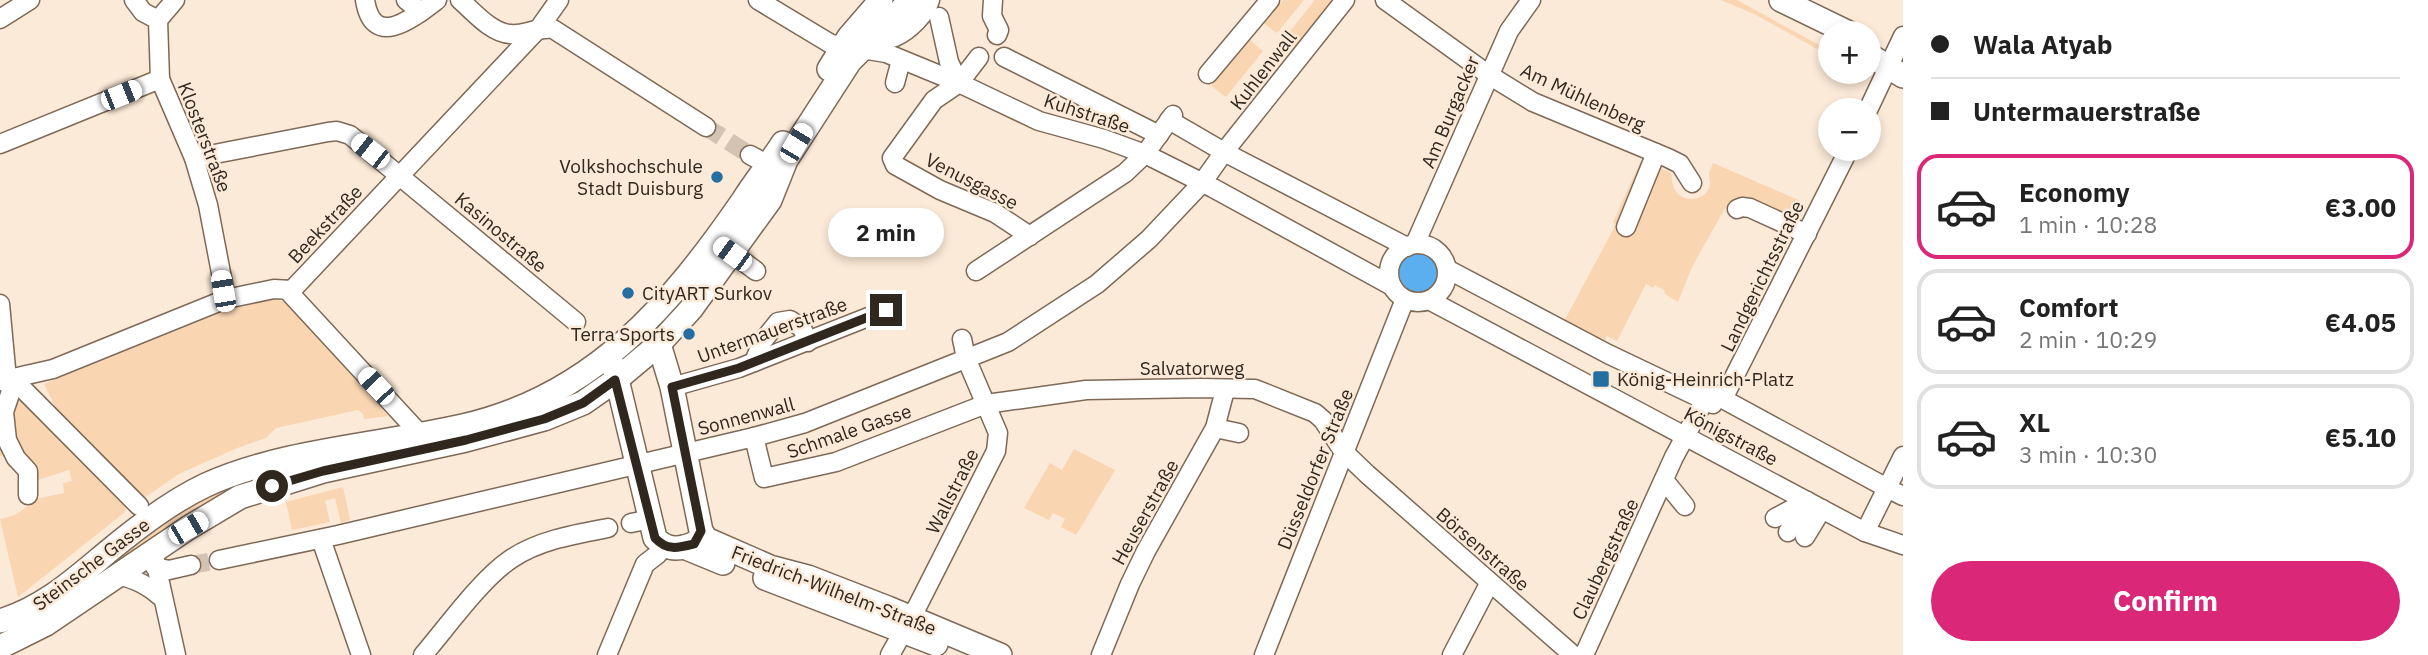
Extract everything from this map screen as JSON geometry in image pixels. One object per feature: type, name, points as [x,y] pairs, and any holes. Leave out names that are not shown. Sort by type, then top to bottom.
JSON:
[{"type":"main road","name":"Steinsche Gasse","points":[[0,621],[37,607],[124,539],[167,508],[203,487],[259,466],[500,415],[542,398],[575,380],[612,354],[637,333],[770,200],[766,164],[857,46],[881,0]]},
{"type":"main road","name":"Steinsche Gasse","points":[[857,46],[911,0]]},
{"type":"main road","points":[[1781,0],[1819,21]]},
{"type":"main road","points":[[1814,18],[1821,21]]},
{"type":"main road","points":[[1881,48],[1898,58]]},
{"type":"main road","name":"Steinsche Gasse","points":[[0,647],[46,624],[119,575],[154,559],[240,497],[323,471],[466,440],[544,419],[583,403],[659,344],[691,309],[724,247]]},
{"type":"main road","points":[[612,354],[624,373],[638,465],[641,521],[655,538],[688,541],[685,454],[659,344]]},
{"type":"main road","points":[[624,373],[653,380],[673,397]]},
{"type":"main road","name":"Friedrich-Wilhelm-Straße","points":[[688,541],[906,625],[1000,655]]},
{"type":"main road","name":"Friedrich-Wilhelm-Straße","points":[[906,625],[964,655]]},
{"type":"street","points":[[0,19],[30,0]]},
{"type":"street","points":[[134,0],[143,12],[158,20],[175,0]]},
{"type":"street","points":[[365,0],[367,14],[372,23],[382,27],[394,27],[437,0]]},
{"type":"street","points":[[407,0],[421,12]]},
{"type":"street","points":[[460,0],[492,27],[510,34],[540,27],[553,29],[706,127]]},
{"type":"street","name":"Beekstraße","points":[[6,379],[53,369],[226,299],[274,289],[292,289],[395,171],[540,27],[559,0]]},
{"type":"street","name":"Kuhstraße","points":[[758,0],[831,44],[857,46],[886,53],[959,83],[1039,121],[1104,139],[1145,154],[1202,183]]},
{"type":"street","points":[[857,46],[892,38],[906,30],[928,8],[930,0]]},
{"type":"street","points":[[993,0],[992,16],[999,30],[997,35]]},
{"type":"street","name":"Kuhlenwall","points":[[1219,159],[1345,0]]},
{"type":"street","name":"Am Mühlenberg","points":[[1385,0],[1467,50],[1489,75],[1533,102],[1680,164],[1692,183]]},
{"type":"street","name":"Am Burgacker","points":[[1411,245],[1455,155],[1509,31],[1531,0]]},
{"type":"street","points":[[1208,74],[1261,3]]},
{"type":"street","points":[[939,17],[949,62],[959,83],[979,57]]},
{"type":"street","name":"Klosterstraße","points":[[158,20],[160,79],[194,158],[208,205],[226,299]]},
{"type":"street","name":"Kuhstraße","points":[[1004,57],[1159,135]]},
{"type":"street","points":[[1875,98],[1898,58]]},
{"type":"street","points":[[895,83],[901,60]]},
{"type":"street","points":[[0,144],[160,79]]},
{"type":"street","name":"Venusgasse","points":[[959,83],[934,100],[892,158],[895,164],[940,190],[995,213],[1030,236]]},
{"type":"street","name":"Königstraße","points":[[1159,135],[1171,118],[1219,159],[1411,245],[1424,245],[1440,253],[1447,269],[1608,354],[1715,401],[1895,492]]},
{"type":"street","name":"Kasinostraße","points":[[194,158],[337,131],[350,135],[576,322]]},
{"type":"street","points":[[976,271],[1125,173],[1145,154],[1159,135]]},
{"type":"street","points":[[1626,227],[1656,153]]},
{"type":"street","name":"Sonnenwall","points":[[219,560],[638,465],[805,423],[1009,342],[1097,284],[1149,239],[1202,183],[1219,159]]},
{"type":"street","name":"Landgerichtsstraße","points":[[1715,401],[1773,303],[1843,161]]},
{"type":"street","points":[[1202,183],[1392,286],[1405,299]]},
{"type":"street","points":[[1737,209],[1742,206],[1750,208],[1807,234]]},
{"type":"street","points":[[1392,286],[1390,267],[1394,258],[1411,245]]},
{"type":"street","points":[[724,247],[756,271]]},
{"type":"street","points":[[1429,300],[1444,287],[1447,269]]},
{"type":"street","points":[[287,290],[420,434]]},
{"type":"street","name":"Königstraße","points":[[1405,299],[1414,302],[1429,300],[1865,532],[1903,545]]},
{"type":"street","name":"Düsseldorfer Straße","points":[[1265,655],[1405,299]]},
{"type":"street","points":[[0,304],[6,379],[11,391],[4,412],[6,440],[16,458],[28,471],[29,495]]},
{"type":"street","name":"Untermauerstraße","points":[[673,397],[886,310]]},
{"type":"street","points":[[754,362],[762,342],[778,322],[790,320],[802,328],[808,342]]},
{"type":"street","name":"Wallstraße","points":[[890,655],[996,451],[998,433],[966,358],[962,339]]},
{"type":"street","points":[[6,379],[139,506]]},
{"type":"street","name":"Salvatorweg","points":[[986,404],[1086,390],[1200,388],[1223,397],[1255,389],[1315,412],[1343,451],[1367,474]]},
{"type":"street","name":"Heuserstraße","points":[[1101,655],[1146,551],[1215,428],[1223,397]]},
{"type":"street","name":"Claubergstraße","points":[[1584,655],[1686,436],[1715,401]]},
{"type":"street","name":"Schmale Gasse","points":[[754,437],[764,478],[787,475],[836,462],[986,404]]},
{"type":"street","points":[[1215,428],[1239,433]]},
{"type":"street","points":[[1865,532],[1895,492],[1903,456]]},
{"type":"street","name":"Börsenstraße","points":[[1367,474],[1489,584],[1573,655]]},
{"type":"street","points":[[1664,480],[1685,506]]},
{"type":"street","points":[[1775,518],[1814,505]]},
{"type":"street","points":[[1797,535],[1814,505]]},
{"type":"street","points":[[423,655],[494,572],[512,558],[565,536],[608,528]]},
{"type":"street","points":[[321,538],[361,655]]},
{"type":"street","points":[[607,655],[645,564],[658,554],[688,541]]},
{"type":"street","points":[[154,559],[169,570],[191,565]]},
{"type":"street","points":[[154,559],[176,655]]},
{"type":"street","points":[[119,575],[138,580],[162,597]]},
{"type":"street","points":[[1452,655],[1489,584]]},
{"type":"shaded area","points":[[1283,0],[1304,0],[1277,33],[1263,23]]},
{"type":"shaded area","points":[[1315,0],[1335,0],[1296,48],[1284,39]]},
{"type":"shaded area","points":[[1721,0],[1737,0],[1818,44],[1818,49],[1754,14]]},
{"type":"shaded area","points":[[1250,40],[1263,51],[1226,97],[1211,86]]},
{"type":"shaded area","points":[[1641,160],[1671,173],[1675,190],[1682,197],[1692,199],[1705,194],[1713,163],[1801,201],[1794,217],[1751,201],[1732,207],[1727,205],[1693,265],[1678,302],[1665,294],[1664,290],[1646,284],[1617,341],[1607,336],[1604,344],[1563,323],[1613,230],[1613,222]]},
{"type":"shaded area","points":[[274,299],[287,303],[388,416],[364,419],[358,410],[276,428],[266,438],[179,474],[144,498],[61,419],[44,384],[230,309]]},
{"type":"shaded area","points":[[11,391],[126,502],[125,512],[18,597],[0,519],[15,515],[40,498],[64,493],[63,483],[72,481],[69,470],[19,486],[22,469],[8,467],[10,458],[0,456],[0,396]]},
{"type":"shaded area","points":[[1074,449],[1115,470],[1076,535],[1061,527],[1065,519],[1053,513],[1049,520],[1024,508],[1050,463],[1062,470]]},
{"type":"shaded area","points":[[230,483],[232,488],[180,518],[136,548],[74,598],[0,639],[0,633],[13,630],[176,512]]},
{"type":"shaded area","points":[[343,487],[350,520],[341,523],[335,498],[325,501],[330,522],[292,530],[286,502]]},
{"type":"water","points":[[1419,252],[1433,258],[1439,272],[1433,286],[1419,292],[1405,286],[1399,272],[1405,258]]},
{"type":"tunnel","points":[[706,127],[750,155]]},
{"type":"tunnel","points":[[191,565],[219,560]]},
{"type":"place","name":"Volkshochschule Stadt Duisburg","points":[[717,177]]},
{"type":"place","name":"CityART Surkov","points":[[628,293]]},
{"type":"place","name":"Terra Sports","points":[[689,334]]},
{"type":"place","name":"König-Heinrich-Platz","points":[[1601,379]]},
{"type":"route","points":[[272,486],[323,471],[466,440],[544,419],[583,403],[615,380],[655,538],[663,546],[675,549],[694,544],[701,531],[672,387],[739,368],[886,310]]}]
